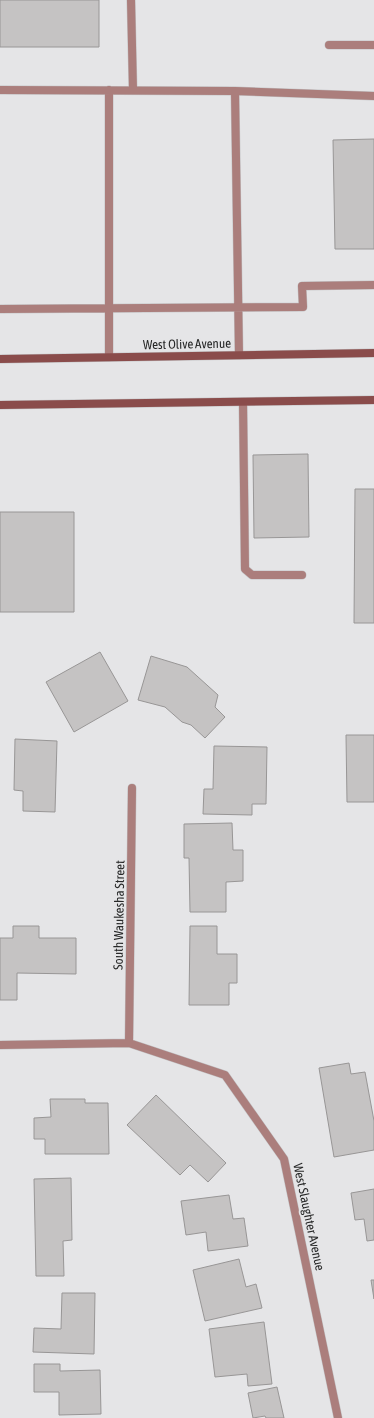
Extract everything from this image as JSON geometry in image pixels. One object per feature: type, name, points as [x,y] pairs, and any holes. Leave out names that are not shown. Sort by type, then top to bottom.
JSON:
[{"type":"main road","name":"West Olive Avenue","points":[[0,359],[374,354]]},
{"type":"main road","points":[[0,405],[374,400]]},
{"type":"street","points":[[131,0],[133,90]]},
{"type":"street","points":[[329,45],[374,45]]},
{"type":"street","points":[[0,90],[235,91],[374,96]]},
{"type":"street","points":[[109,90],[109,357]]},
{"type":"street","points":[[235,91],[237,308],[239,355]]},
{"type":"street","points":[[0,309],[303,307],[302,286],[374,285]]},
{"type":"street","points":[[243,402],[245,569],[252,575],[302,575]]},
{"type":"street","name":"South Waukesha Street","points":[[129,1043],[132,788]]},
{"type":"street","name":"West Slaughter Avenue","points":[[0,1045],[129,1043],[225,1075],[284,1159],[338,1418]]},
{"type":"building","points":[[0,0],[99,0],[99,47],[0,47]]},
{"type":"building","points":[[374,139],[374,249],[335,249],[333,140]]},
{"type":"building","points":[[308,454],[309,537],[254,538],[253,455]]},
{"type":"building","points":[[355,489],[374,489],[374,623],[354,623]]},
{"type":"building","points":[[0,512],[74,512],[74,612],[0,612]]},
{"type":"building","points":[[100,652],[128,701],[74,732],[46,682]]},
{"type":"building","points":[[151,656],[187,667],[218,695],[215,707],[225,717],[205,738],[191,725],[182,722],[165,707],[138,700]]},
{"type":"building","points":[[346,735],[374,735],[374,802],[347,802]]},
{"type":"building","points":[[15,739],[57,741],[55,812],[23,811],[23,791],[14,790]]},
{"type":"building","points":[[214,746],[267,747],[266,804],[252,804],[252,815],[203,814],[204,789],[213,789]]},
{"type":"building","points":[[232,823],[233,850],[243,850],[243,881],[226,882],[226,912],[190,912],[189,858],[184,858],[184,824]]},
{"type":"building","points":[[13,926],[39,926],[39,938],[76,938],[76,974],[17,973],[17,1000],[0,1000],[0,938],[13,938]]},
{"type":"building","points":[[190,926],[217,926],[217,954],[237,954],[237,983],[229,983],[229,1005],[189,1005]]},
{"type":"building","points":[[349,1063],[351,1074],[365,1072],[374,1121],[374,1150],[334,1157],[319,1068]]},
{"type":"building","points":[[156,1095],[226,1163],[208,1182],[190,1165],[180,1175],[127,1125]]},
{"type":"building","points":[[50,1099],[85,1099],[85,1103],[108,1103],[109,1154],[45,1154],[45,1139],[34,1139],[34,1118],[51,1117]]},
{"type":"building","points":[[71,1178],[72,1240],[63,1241],[64,1276],[36,1276],[34,1179]]},
{"type":"building","points":[[374,1189],[374,1240],[367,1241],[364,1219],[355,1220],[351,1193]]},
{"type":"building","points":[[229,1195],[233,1219],[244,1218],[248,1246],[208,1251],[206,1232],[186,1235],[181,1201]]},
{"type":"building","points":[[239,1259],[246,1287],[256,1284],[262,1308],[205,1321],[193,1270]]},
{"type":"building","points":[[371,1280],[374,1280],[374,1299]]},
{"type":"building","points":[[62,1293],[95,1293],[94,1354],[33,1352],[34,1328],[61,1329]]},
{"type":"building","points":[[264,1322],[272,1384],[248,1386],[247,1374],[215,1377],[209,1329]]},
{"type":"building","points":[[34,1364],[60,1364],[60,1371],[100,1370],[101,1414],[59,1415],[59,1392],[34,1392]]},
{"type":"building","points":[[277,1387],[284,1418],[266,1418],[265,1416],[253,1418],[248,1393]]}]
